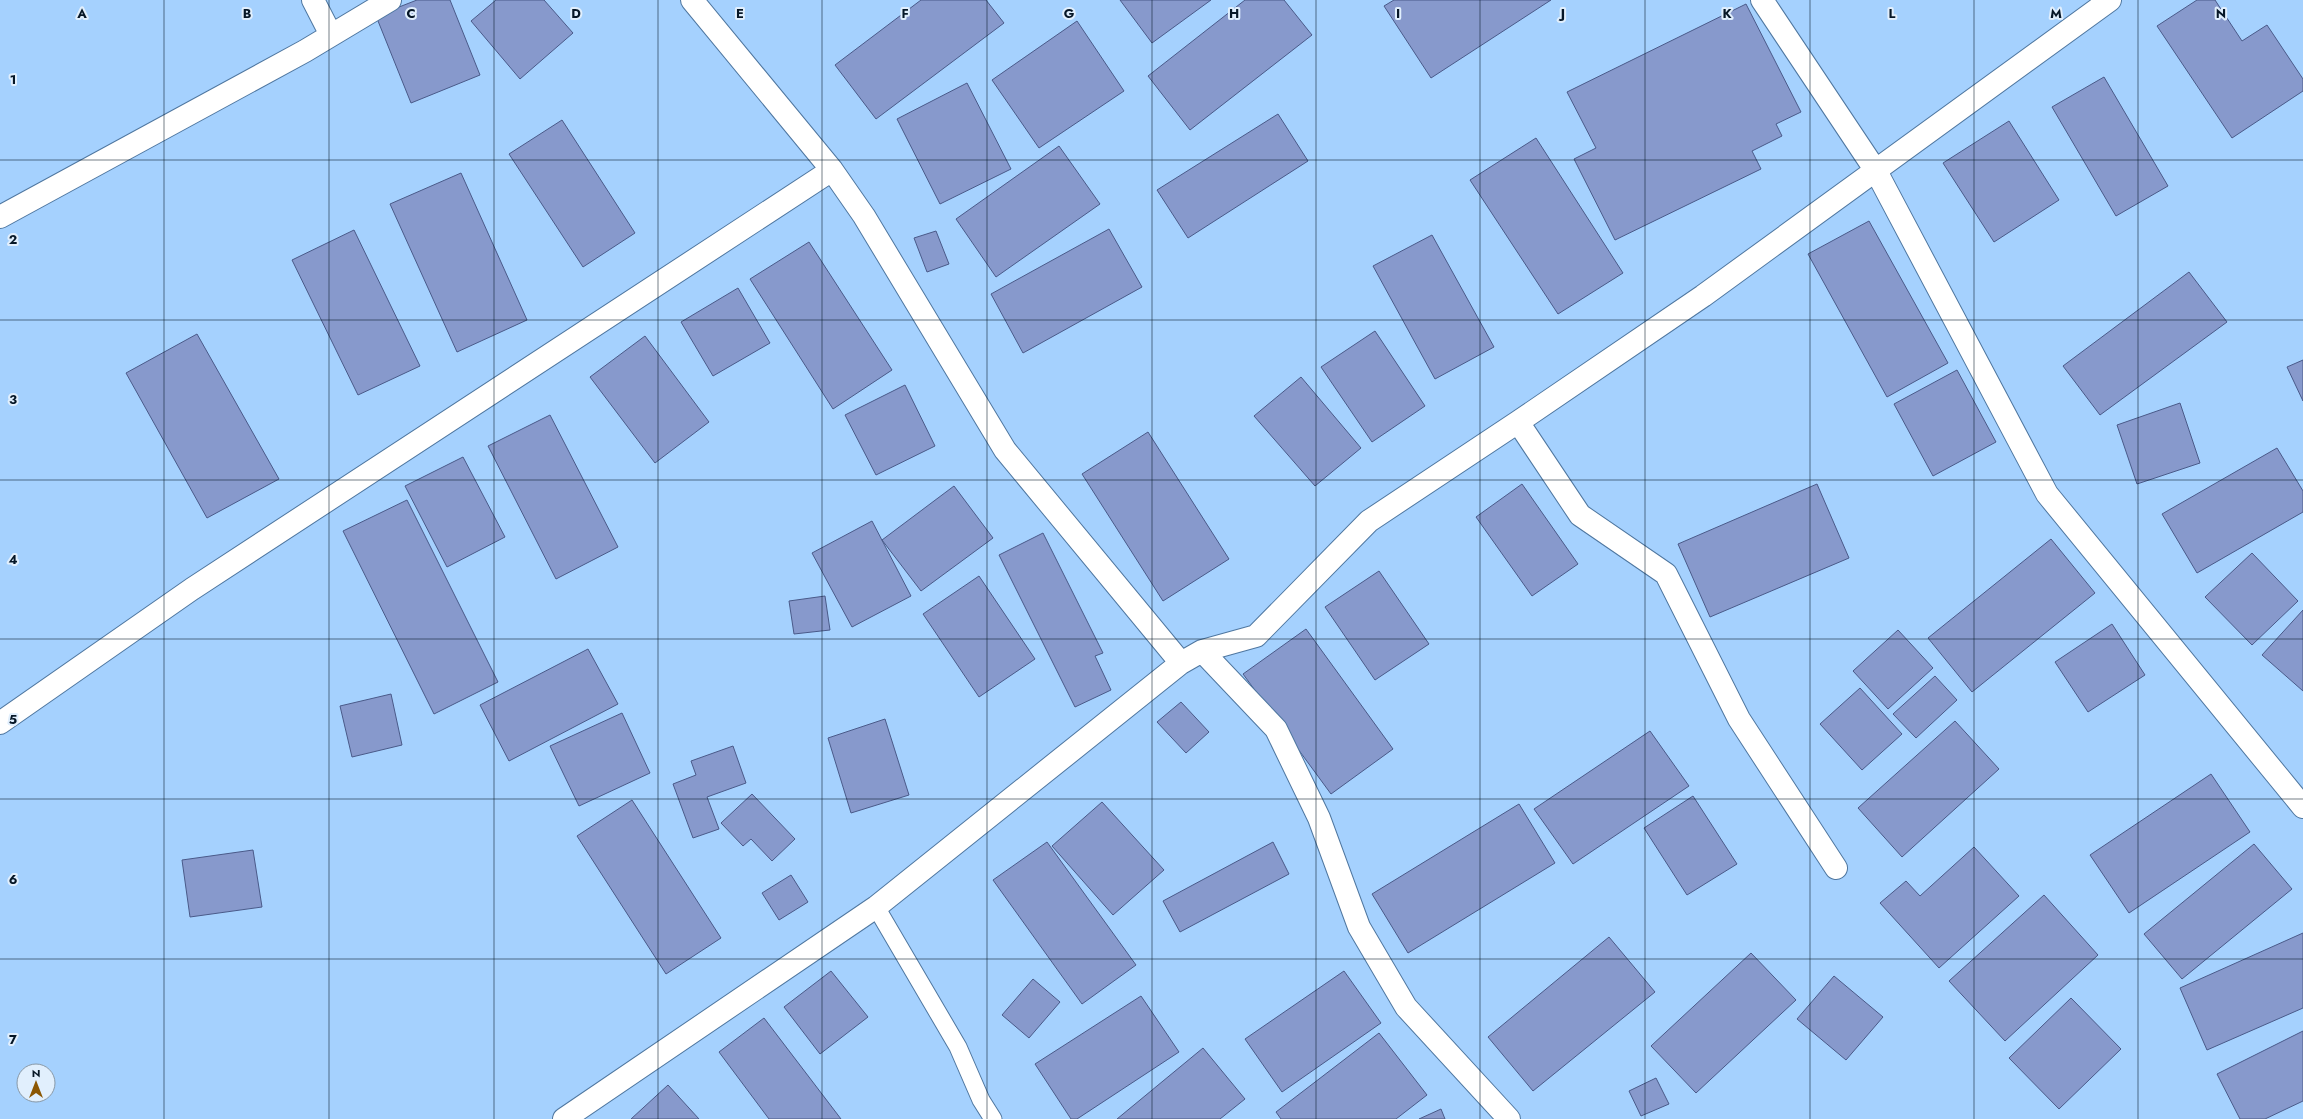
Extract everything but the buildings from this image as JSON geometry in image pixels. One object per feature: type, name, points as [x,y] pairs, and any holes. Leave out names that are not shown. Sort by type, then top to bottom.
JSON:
[{"type":"street","points":[[313,0],[331,35]]},
{"type":"street","points":[[0,218],[331,35],[390,0]]},
{"type":"street","points":[[692,0],[832,170],[864,216],[1005,450],[1181,663]]},
{"type":"street","points":[[1762,0],[1876,171],[2047,494],[2303,807]]},
{"type":"street","points":[[564,1119],[876,907],[1181,663],[1202,651],[1256,636],[1369,521],[1703,296],[2110,0]]},
{"type":"street","points":[[0,723],[192,589],[832,170]]},
{"type":"street","points":[[1518,422],[1580,515],[1666,574],[1739,719],[1836,868]]},
{"type":"street","points":[[1202,651],[1276,728],[1319,818],[1359,927],[1406,1007],[1509,1119]]},
{"type":"lane","points":[[876,907],[958,1047],[981,1100],[993,1119]]}]
